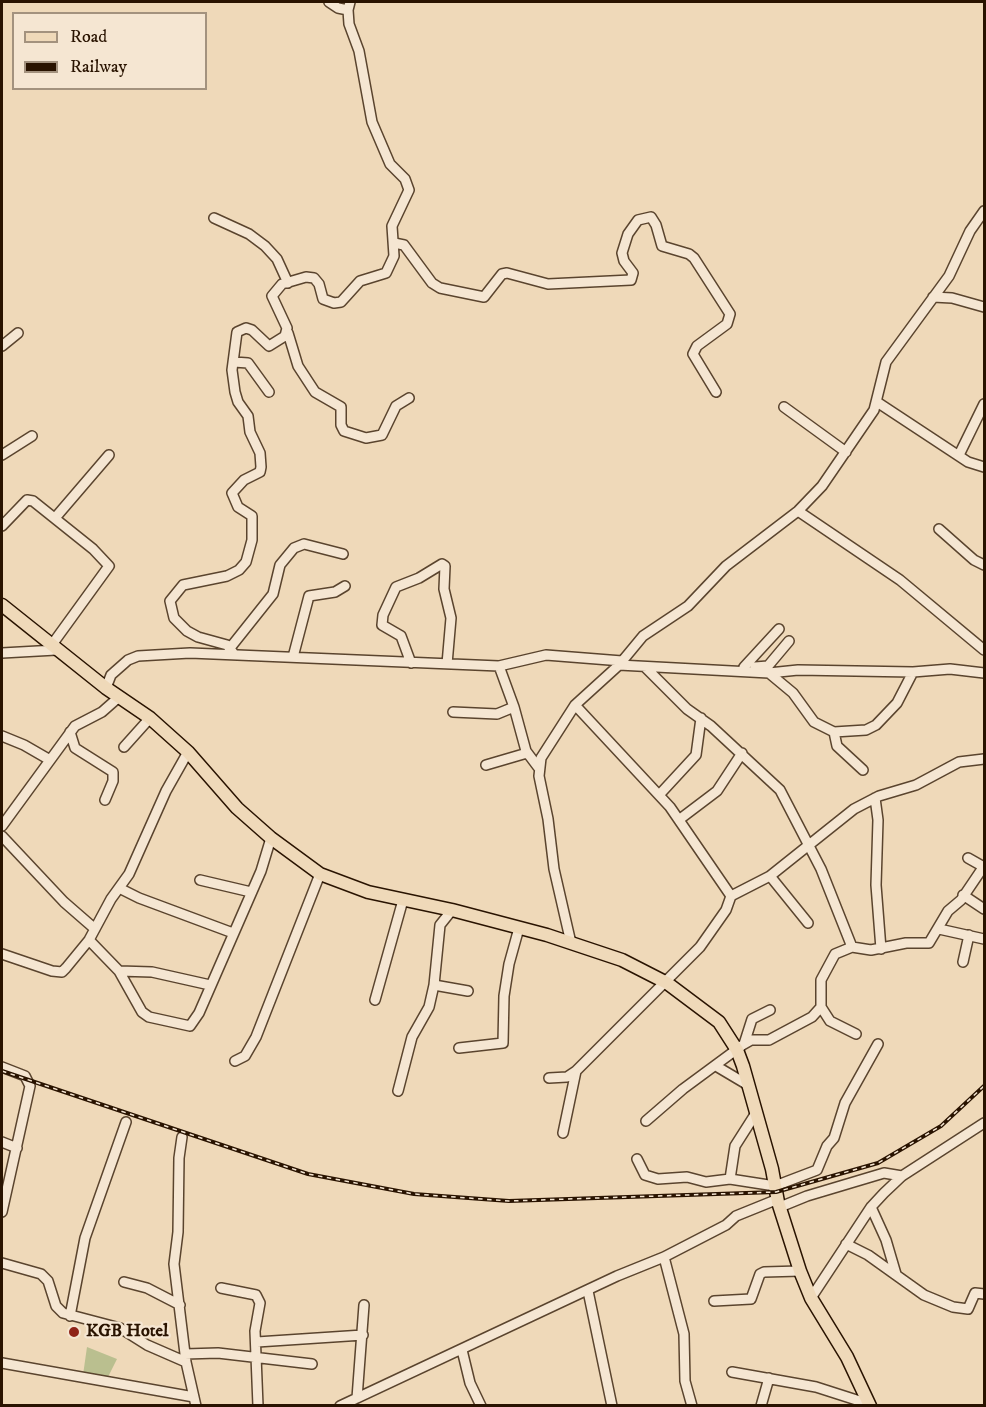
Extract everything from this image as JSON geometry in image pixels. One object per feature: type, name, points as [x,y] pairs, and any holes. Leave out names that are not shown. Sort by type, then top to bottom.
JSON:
[{"type":"main road","points":[[2,605],[53,648],[150,718],[188,752],[237,808],[271,838],[320,874],[368,892],[452,910],[622,960],[667,983],[718,1022],[741,1047],[748,1085],[779,1203],[800,1271],[811,1298],[847,1357],[870,1405]]},
{"type":"street","points":[[329,2],[338,8],[349,6],[349,24],[359,51],[372,122],[390,164],[409,186],[392,226],[394,256],[386,273],[357,283],[341,302],[325,301],[319,284],[314,278],[306,277],[277,288],[272,296],[288,333],[297,366],[315,392],[341,407],[341,425],[344,431],[366,438],[382,435],[396,406],[409,398]]},
{"type":"street","points":[[571,944],[554,869],[538,767],[541,758],[575,705],[620,663],[643,636],[688,606],[726,566],[798,511],[822,486],[877,402],[879,384],[886,363],[949,276],[983,215]]},
{"type":"street","points":[[394,243],[404,245],[432,283],[440,288],[484,297],[502,274],[507,273],[548,284],[631,280],[633,273],[624,261],[622,253],[628,234],[638,220],[651,217],[656,225],[662,246],[689,254],[694,258],[730,314],[727,324],[698,346],[693,354],[716,392]]},
{"type":"street","points":[[214,218],[249,234],[265,246],[277,259],[288,283]]},
{"type":"street","points":[[933,297],[952,298],[984,307]]},
{"type":"street","points":[[232,651],[198,638],[188,631],[174,618],[170,601],[183,585],[227,576],[239,570],[246,562],[252,540],[252,516],[238,507],[232,493],[244,480],[260,472],[261,467],[260,453],[250,432],[248,416],[235,392],[236,334],[239,330],[246,328],[252,330],[271,346],[288,333]]},
{"type":"street","points":[[2,346],[18,333]]},
{"type":"street","points":[[234,362],[248,363],[269,392]]},
{"type":"street","points":[[877,402],[973,465],[984,467]]},
{"type":"street","points":[[959,455],[984,404]]},
{"type":"street","points":[[784,407],[846,452]]},
{"type":"street","points":[[2,455],[32,436]]},
{"type":"street","points":[[56,518],[109,455]]},
{"type":"street","points":[[2,526],[30,500],[93,549],[108,566],[53,648],[2,653]]},
{"type":"street","points":[[798,511],[895,576],[984,650]]},
{"type":"street","points":[[939,529],[974,560],[984,565]]},
{"type":"street","points":[[232,651],[273,594],[280,565],[294,548],[304,544],[343,554]]},
{"type":"street","points":[[411,663],[400,636],[382,625],[383,615],[396,587],[419,578],[442,564],[445,566],[444,589],[451,618],[447,664]]},
{"type":"street","points":[[293,657],[309,596],[335,592],[345,586]]},
{"type":"street","points":[[744,667],[780,629]]},
{"type":"street","points":[[727,671],[744,667],[768,666],[789,641]]},
{"type":"street","points":[[106,688],[117,667],[138,656],[232,651],[293,657],[499,666],[546,655],[645,667],[769,673],[798,670],[913,672],[950,669],[984,673]]},
{"type":"street","points":[[499,666],[527,753],[538,767]]},
{"type":"street","points":[[645,667],[687,709],[742,753],[780,790],[821,868],[852,947]]},
{"type":"street","points":[[769,673],[793,693],[814,722],[834,732],[866,730],[876,725],[897,703],[913,672]]},
{"type":"street","points":[[2,826],[70,732],[119,697]]},
{"type":"street","points":[[575,705],[660,794],[680,819],[731,896]]},
{"type":"street","points":[[453,712],[497,714],[514,707]]},
{"type":"street","points":[[124,747],[150,718]]},
{"type":"street","points":[[660,794],[696,755],[701,718]]},
{"type":"street","points":[[70,732],[75,748],[113,772],[113,781],[105,800]]},
{"type":"street","points":[[834,732],[837,746],[863,770]]},
{"type":"street","points":[[2,736],[50,760]]},
{"type":"street","points":[[2,954],[62,972],[89,940],[119,888],[137,856],[166,791],[188,752]]},
{"type":"street","points":[[486,765],[527,753]]},
{"type":"street","points":[[680,819],[717,791],[742,753]]},
{"type":"street","points":[[549,1078],[567,1077],[576,1071],[667,983],[700,947],[726,910],[731,896],[770,876],[807,844],[854,809],[875,798],[916,785],[959,762],[984,759]]},
{"type":"street","points":[[875,798],[878,820],[876,885],[880,949]]},
{"type":"street","points":[[2,836],[64,902],[95,928]]},
{"type":"street","points":[[89,940],[119,971],[142,1012],[149,1017],[184,1026],[193,1023],[251,892],[271,838]]},
{"type":"street","points":[[856,1034],[841,1029],[830,1021],[821,1007],[819,990],[827,966],[836,954],[852,947],[880,949],[906,943],[927,945],[939,929],[948,911],[984,867],[968,858]]},
{"type":"street","points":[[235,1060],[244,1056],[251,1049],[320,874]]},
{"type":"street","points":[[770,876],[786,892],[797,912],[808,923]]},
{"type":"street","points":[[200,880],[251,892]]},
{"type":"street","points":[[119,888],[139,898],[233,933]]},
{"type":"street","points":[[963,895],[984,909]]},
{"type":"street","points":[[375,1000],[404,900]]},
{"type":"street","points":[[398,1091],[412,1037],[425,1016],[434,985],[437,934],[440,925],[452,910]]},
{"type":"street","points":[[459,1048],[503,1044],[504,996],[509,964],[519,928]]},
{"type":"street","points":[[939,929],[984,939]]},
{"type":"street","points":[[963,962],[969,935]]},
{"type":"street","points":[[119,971],[152,972],[210,985]]},
{"type":"street","points":[[434,985],[468,991]]},
{"type":"street","points":[[646,1121],[683,1089],[741,1047],[778,1035],[812,1017],[821,1007]]},
{"type":"street","points":[[741,1047],[752,1019],[770,1010]]},
{"type":"street","points":[[637,1159],[645,1175],[651,1178],[687,1177],[706,1182],[730,1179],[775,1186],[820,1167],[828,1146],[834,1138],[846,1103],[878,1044]]},
{"type":"street","points":[[716,1066],[748,1085]]},
{"type":"street","points":[[2,1067],[25,1076],[30,1086],[2,1212]]},
{"type":"street","points":[[563,1133],[576,1071]]},
{"type":"street","points":[[730,1179],[735,1146],[756,1113]]},
{"type":"street","points":[[70,1316],[85,1238],[126,1122]]},
{"type":"street","points":[[811,1298],[871,1207],[902,1176],[984,1123]]},
{"type":"street","points":[[2,1363],[195,1401],[186,1358],[174,1264],[178,1232],[178,1158],[182,1137]]},
{"type":"street","points":[[2,1142],[17,1148]]},
{"type":"street","points":[[340,1406],[664,1257],[726,1225],[736,1216],[884,1173],[902,1176]]},
{"type":"street","points":[[871,1207],[886,1240],[896,1274]]},
{"type":"street","points":[[846,1244],[896,1274],[924,1295],[953,1307],[968,1309],[975,1293],[984,1294]]},
{"type":"street","points":[[664,1257],[684,1334],[685,1381],[692,1406]]},
{"type":"street","points":[[2,1263],[41,1274],[48,1281],[56,1306],[70,1316],[120,1328],[147,1345],[186,1358],[206,1353],[312,1364]]},
{"type":"street","points":[[714,1301],[751,1299],[760,1274],[764,1272],[800,1271]]},
{"type":"street","points":[[124,1282],[147,1288],[180,1305]]},
{"type":"street","points":[[221,1287],[250,1293],[258,1298],[260,1308],[255,1331],[258,1406]]},
{"type":"street","points":[[588,1291],[612,1406]]},
{"type":"street","points":[[357,1398],[364,1305]]},
{"type":"street","points":[[257,1342],[363,1335]]},
{"type":"street","points":[[462,1350],[466,1373],[481,1406]]},
{"type":"street","points":[[732,1372],[816,1387],[870,1405]]},
{"type":"street","points":[[761,1406],[769,1378]]},
{"type":"green space","points":[[87,1347],[117,1359],[106,1381],[83,1375]]},
{"type":"railway","points":[[2,1071],[308,1174],[414,1194],[509,1201],[776,1192],[878,1163],[941,1126],[984,1086]]},
{"type":"place","name":"KGB Hotel","points":[[74,1332]]}]
